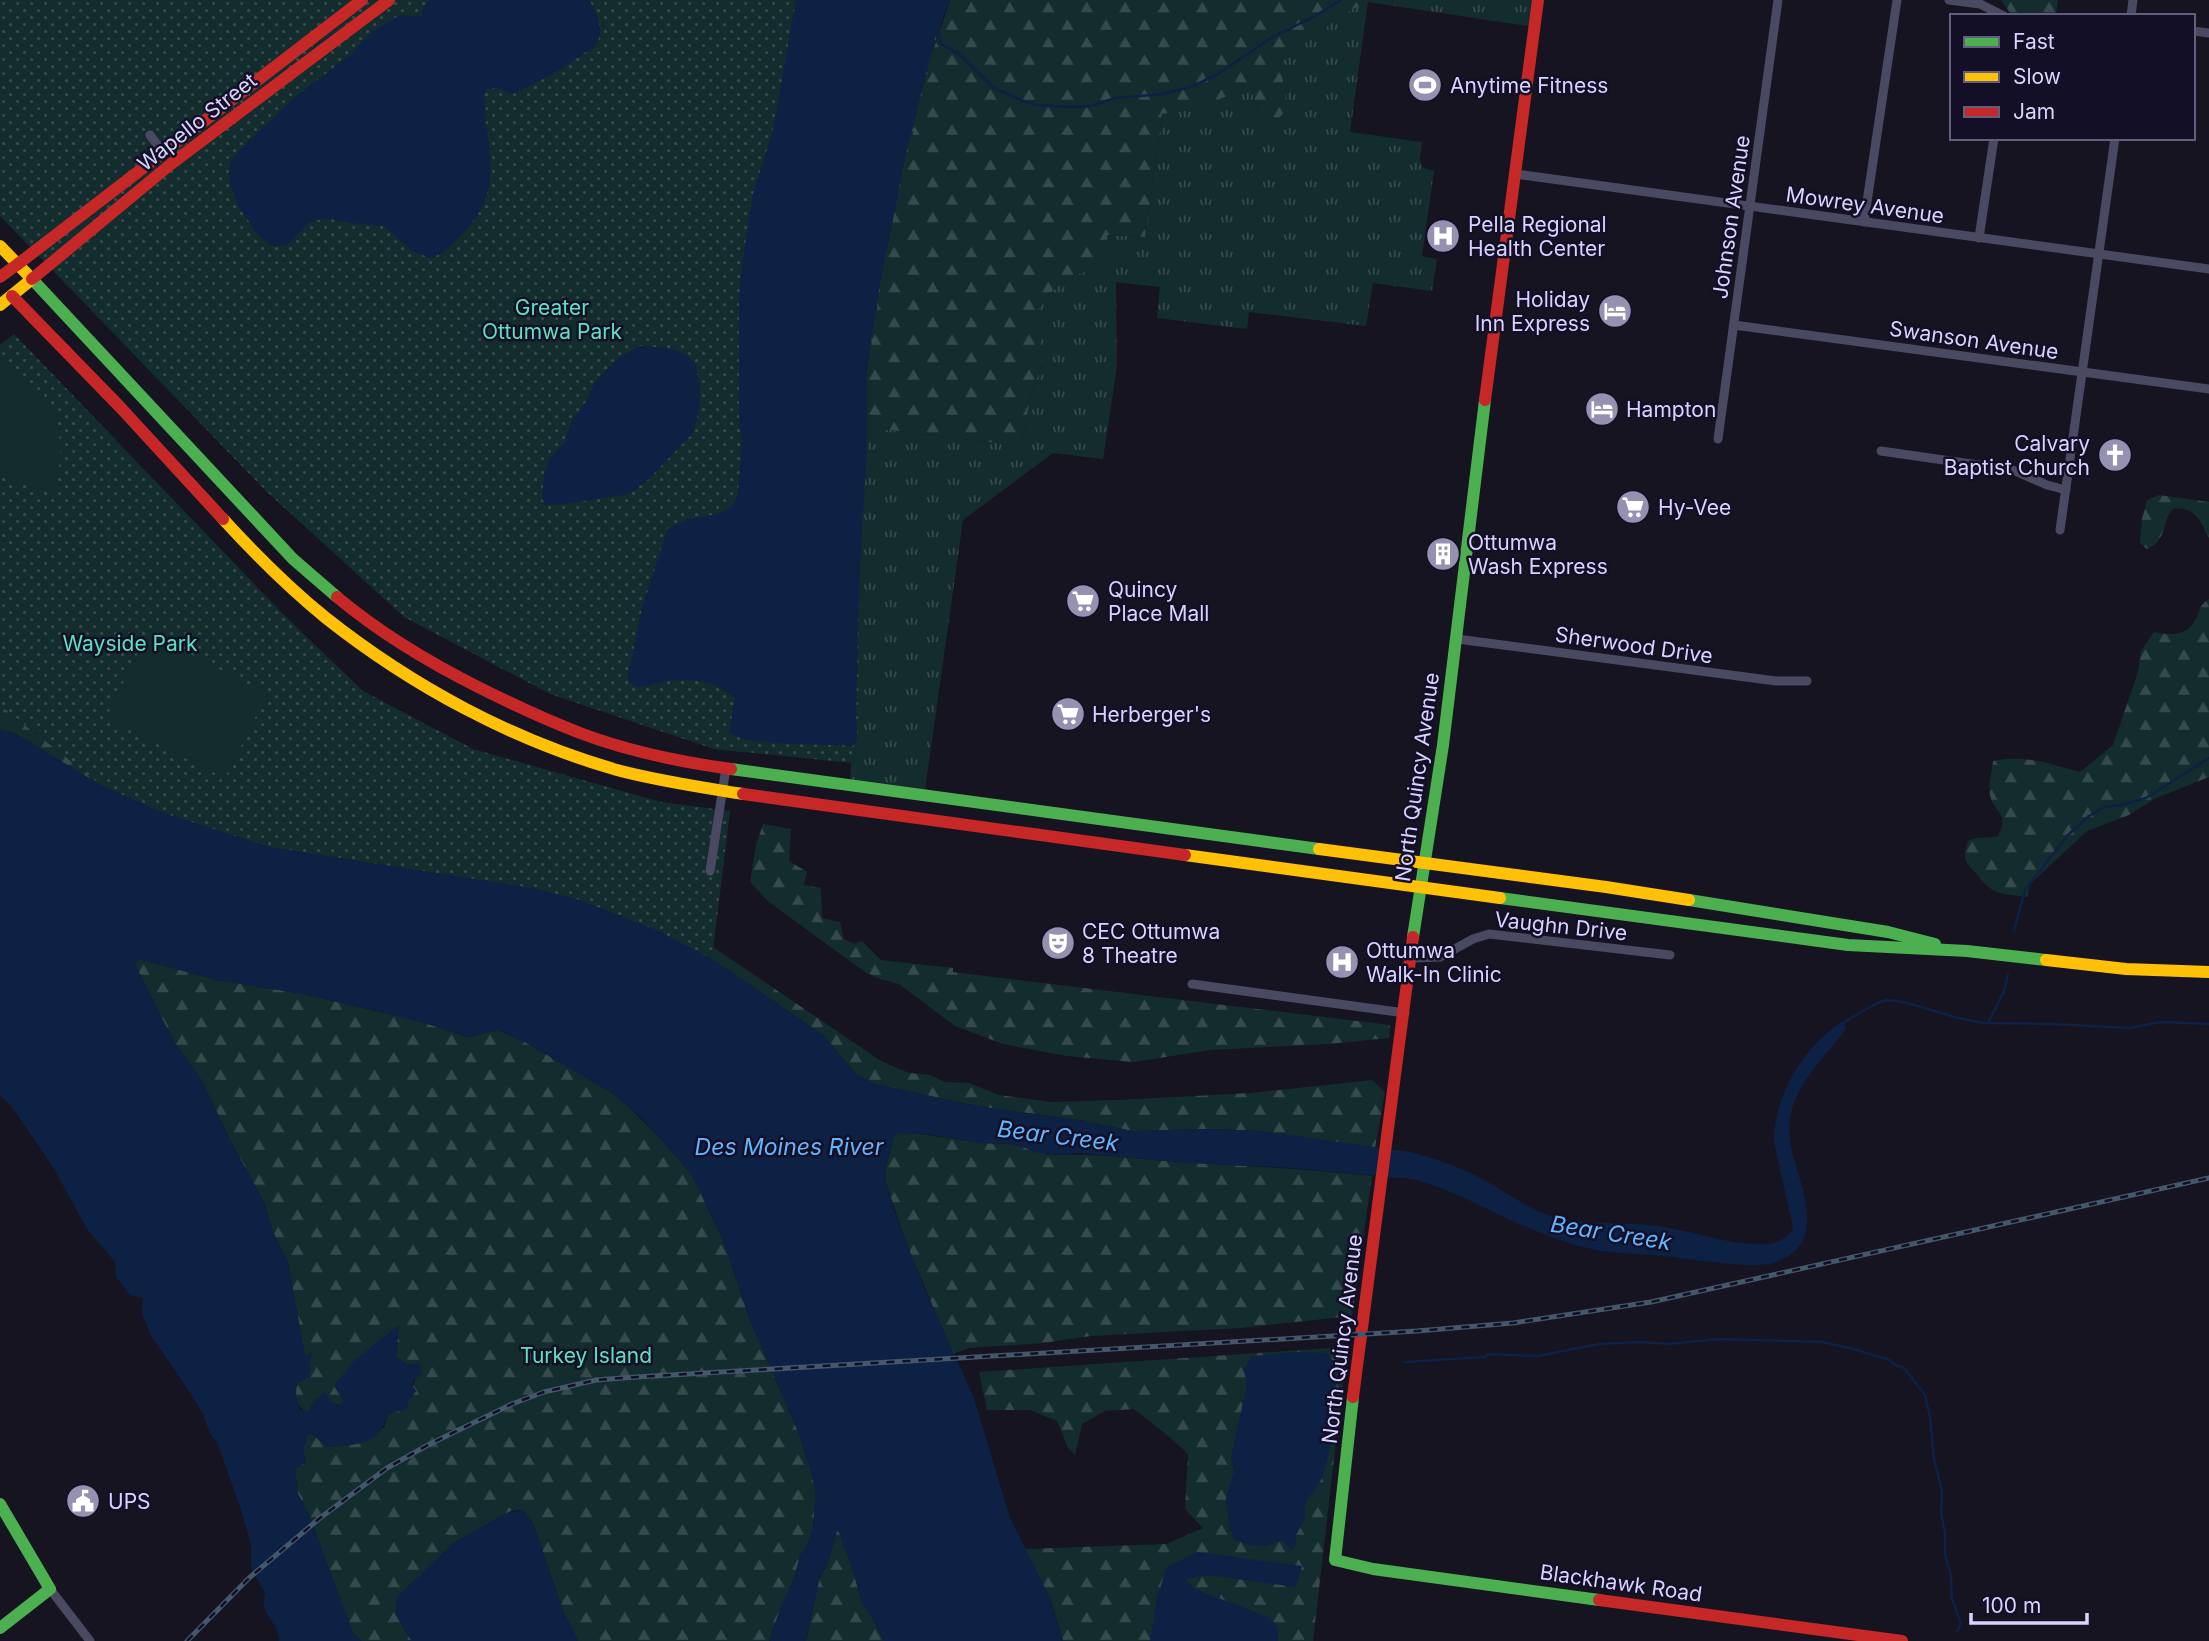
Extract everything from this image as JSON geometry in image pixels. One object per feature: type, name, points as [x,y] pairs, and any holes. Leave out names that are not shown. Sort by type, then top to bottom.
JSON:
[{"type":"main road","name":"Wapello Street","points":[[0,280],[362,0]]},
{"type":"main road","name":"Wapello Street","points":[[0,305],[171,164],[388,0]]},
{"type":"main road","name":"North Quincy Avenue","points":[[1335,1559],[1355,1378],[1420,887],[1444,745],[1482,426],[1538,0]]},
{"type":"main road","points":[[0,246],[293,559],[363,619],[408,649],[462,679],[533,715],[582,734],[682,762],[1606,887],[1888,932],[1967,951]]},
{"type":"main road","points":[[0,280],[12,296],[230,527],[288,584],[351,637],[405,673],[474,712],[548,745],[603,765],[657,779],[723,791],[1848,945],[1967,951],[2126,969],[2209,972]]},
{"type":"main road","points":[[0,1504],[50,1589],[0,1628]]},
{"type":"main road","name":"Blackhawk Road","points":[[1335,1559],[1373,1569],[1902,1641]]},
{"type":"street","name":"Johnson Avenue","points":[[1718,439],[1778,0]]},
{"type":"street","points":[[1864,222],[1897,0]]},
{"type":"street","points":[[1949,0],[1979,4],[2000,14]]},
{"type":"street","points":[[150,135],[164,154]]},
{"type":"street","points":[[1979,238],[1994,140]]},
{"type":"street","points":[[2060,530],[2115,140]]},
{"type":"street","name":"Mowrey Avenue","points":[[1516,174],[2209,270]]},
{"type":"street","name":"Swanson Avenue","points":[[1734,325],[2209,389]]},
{"type":"street","points":[[1881,451],[2013,470],[2066,490]]},
{"type":"street","name":"Sherwood Drive","points":[[1457,639],[1776,681],[1808,681]]},
{"type":"street","points":[[710,871],[726,768]]},
{"type":"street","name":"Vaughn Drive","points":[[1412,958],[1440,957],[1489,933],[1670,955]]},
{"type":"street","points":[[1192,984],[1405,1013]]},
{"type":"street","points":[[50,1589],[89,1641]]},
{"type":"green space","name":"Greater Ottumwa Park","points":[[0,0],[948,0],[932,54],[893,215],[867,370],[867,445],[859,582],[858,734],[852,746],[852,763],[714,749],[550,694],[404,617],[266,491],[0,216]]},
{"type":"green space","points":[[950,0],[1394,0],[1388,5],[1368,2],[1345,13],[1280,62],[1287,108],[1277,121],[1260,121],[1250,83],[1225,97],[1191,110],[1162,114],[1145,237],[1107,235],[1109,264],[1065,281],[1048,295],[1034,316],[1044,359],[1031,395],[1021,446],[866,427],[867,370],[878,295],[904,162],[932,54]]},
{"type":"green space","points":[[1394,0],[1538,0],[1535,27],[1388,5]]},
{"type":"green space","points":[[2001,0],[2058,0],[2056,14],[2010,13]]},
{"type":"green space","points":[[1368,2],[1350,132],[1422,142],[1422,167],[1434,171],[1422,256],[1437,259],[1432,291],[1373,283],[1366,326],[1249,312],[1247,329],[1157,318],[1160,287],[1116,282],[1117,366],[1103,459],[1053,453],[963,520],[924,797],[850,786],[852,746],[855,743],[866,427],[1021,446],[1031,395],[1044,359],[1033,316],[1048,295],[1064,281],[1108,264],[1107,235],[1145,237],[1162,114],[1208,103],[1250,83],[1260,121],[1287,108],[1280,62],[1345,13]]},
{"type":"green space","name":"Wayside Park","points":[[14,334],[285,616],[363,691],[473,749],[661,802],[730,811],[712,959],[626,919],[583,902],[537,889],[269,847],[164,814],[102,786],[0,705],[0,345]]},
{"type":"green space","points":[[0,363],[19,373],[34,386],[46,400],[54,416],[60,452],[52,492],[0,476]]},
{"type":"green space","points":[[2159,495],[2209,502],[2209,538],[2192,512],[2173,509],[2158,542],[2147,549],[2140,543],[2147,500]]},
{"type":"green space","points":[[2209,599],[2209,777],[2154,799],[2129,815],[2087,831],[2029,885],[2028,897],[2005,894],[1989,888],[1968,864],[1965,852],[1968,841],[1998,836],[2001,828],[2002,817],[1992,801],[1990,791],[1993,761],[2026,759],[2080,772],[2113,745],[2138,672],[2141,651],[2154,632],[2171,634],[2186,630]]},
{"type":"green space","points":[[148,632],[267,694],[225,778],[106,718]]},
{"type":"green space","points":[[0,705],[36,734],[623,900],[713,947],[881,1061],[909,1073],[930,1075],[945,1082],[969,1083],[999,1095],[1052,1102],[1251,1093],[1372,1080],[1385,1092],[1375,1148],[1259,1131],[1132,1131],[1079,1120],[982,1107],[874,1084],[856,1074],[823,1035],[712,959],[656,930],[580,900],[537,889],[269,847],[102,786],[16,734],[0,730]]},
{"type":"green space","points":[[763,824],[791,829],[789,861],[807,872],[804,885],[821,888],[822,918],[840,922],[844,939],[854,944],[862,941],[881,960],[953,968],[953,972],[1390,1025],[1389,1038],[1211,1050],[1133,1062],[1067,1056],[1003,1044],[955,1026],[899,984],[865,972],[769,902],[750,882],[756,845]]},
{"type":"green space","name":"Turkey Island","points":[[139,959],[217,980],[304,994],[422,1022],[468,1037],[498,1030],[525,1042],[621,1099],[659,1137],[692,1175],[723,1240],[750,1320],[799,1434],[812,1474],[816,1495],[813,1528],[769,1641],[578,1641],[564,1613],[532,1521],[520,1510],[511,1511],[454,1543],[399,1596],[398,1614],[412,1641],[361,1641],[352,1631],[309,1515],[298,1494],[295,1469],[307,1435],[384,1428],[388,1414],[408,1401],[416,1391],[413,1387],[420,1364],[408,1365],[396,1357],[398,1326],[380,1342],[341,1405],[314,1401],[308,1413],[301,1407],[297,1400],[297,1384],[312,1353],[305,1356],[288,1263],[273,1232],[264,1202],[202,1081],[174,1042],[134,964]]},
{"type":"green space","points":[[898,1133],[1009,1144],[1053,1155],[1106,1156],[1372,1176],[1352,1316],[1241,1328],[1091,1336],[1043,1343],[969,1348],[953,1354],[907,1245],[887,1186],[885,1171],[894,1135]]},
{"type":"green space","points":[[1347,1347],[1313,1641],[1063,1641],[1050,1598],[1025,1549],[1166,1544],[1203,1528],[1185,1509],[1188,1454],[1134,1409],[1105,1411],[1082,1424],[1075,1455],[1068,1448],[1057,1421],[1030,1410],[987,1410],[979,1372]]},
{"type":"green space","points":[[837,1530],[853,1570],[862,1604],[884,1641],[806,1641],[819,1580],[827,1565]]},
{"type":"water","points":[[429,0],[589,0],[597,17],[600,34],[595,46],[551,75],[513,94],[497,88],[486,89],[483,95],[490,153],[488,191],[471,224],[443,252],[430,258],[411,250],[384,226],[326,218],[310,222],[288,244],[271,245],[259,236],[239,207],[231,187],[231,161],[293,99],[350,55],[372,32],[400,15],[422,15],[423,7]]},
{"type":"water","points":[[796,0],[950,0],[935,38],[904,162],[878,295],[867,370],[867,445],[859,582],[857,734],[852,746],[786,744],[737,737],[729,732],[735,699],[721,688],[705,682],[687,680],[636,687],[628,676],[642,608],[668,528],[687,520],[722,513],[734,504],[738,494],[742,442],[739,421],[739,297],[743,260],[753,194],[773,130]]},
{"type":"water","points":[[640,346],[668,348],[685,354],[696,365],[700,390],[699,411],[692,434],[649,479],[629,494],[557,505],[545,504],[542,498],[544,476],[549,460],[565,442],[571,422],[588,399],[594,384],[617,359]]},
{"type":"water","name":"Des Moines River","points":[[0,730],[16,734],[102,786],[164,813],[269,847],[537,889],[580,900],[656,930],[712,959],[823,1035],[856,1074],[874,1084],[982,1107],[1079,1120],[1132,1131],[1260,1131],[1411,1152],[1468,1172],[1538,1211],[1559,1218],[1658,1226],[1726,1241],[1754,1244],[1772,1243],[1786,1237],[1793,1228],[1774,1142],[1779,1107],[1793,1074],[1803,1059],[1827,1033],[1845,1022],[1846,1029],[1801,1088],[1790,1120],[1794,1159],[1806,1204],[1806,1232],[1801,1244],[1792,1253],[1768,1264],[1731,1264],[1610,1252],[1589,1249],[1547,1235],[1457,1195],[1412,1179],[1080,1153],[1061,1155],[1033,1152],[1009,1144],[898,1133],[894,1135],[885,1171],[894,1210],[925,1290],[974,1398],[1010,1518],[1050,1598],[1063,1641],[884,1641],[862,1604],[853,1570],[837,1531],[827,1565],[819,1580],[806,1641],[769,1641],[813,1528],[816,1495],[812,1474],[799,1434],[750,1320],[723,1240],[692,1175],[640,1116],[610,1092],[525,1042],[498,1030],[468,1037],[422,1022],[304,994],[217,980],[139,959],[135,964],[174,1042],[202,1081],[264,1202],[273,1232],[288,1263],[305,1356],[312,1352],[309,1377],[296,1384],[296,1398],[300,1409],[308,1413],[314,1401],[324,1393],[336,1406],[341,1405],[343,1400],[334,1386],[354,1361],[399,1325],[396,1357],[408,1365],[420,1363],[421,1375],[414,1379],[413,1387],[416,1391],[408,1401],[407,1409],[388,1414],[373,1438],[357,1444],[327,1447],[311,1433],[307,1435],[303,1447],[306,1462],[295,1469],[298,1494],[309,1515],[352,1631],[361,1641],[279,1641],[276,1627],[265,1608],[265,1593],[251,1568],[251,1545],[242,1513],[217,1442],[210,1434],[203,1414],[152,1337],[142,1314],[143,1298],[130,1295],[116,1277],[115,1262],[87,1229],[53,1167],[12,1107],[0,1095]]},
{"type":"water","points":[[1297,1352],[1328,1353],[1334,1368],[1335,1382],[1327,1412],[1332,1415],[1327,1462],[1319,1483],[1307,1499],[1306,1517],[1296,1535],[1296,1545],[1291,1551],[1285,1542],[1280,1540],[1258,1546],[1235,1540],[1230,1529],[1226,1498],[1234,1472],[1231,1457],[1247,1385],[1244,1370],[1252,1356]]},
{"type":"water","points":[[523,1510],[532,1521],[564,1613],[578,1641],[412,1641],[395,1613],[398,1596],[454,1543],[506,1513]]},
{"type":"water","points":[[1197,1552],[1302,1566],[1296,1587],[1208,1575],[1185,1579],[1197,1590],[1268,1617],[1278,1627],[1278,1641],[1150,1641],[1157,1598],[1167,1567]]},
{"type":"waterway","points":[[936,33],[939,33],[941,44],[959,54],[994,88],[1037,105],[1090,106],[1116,98],[1163,94],[1193,86],[1218,74],[1271,38],[1341,0]]},
{"type":"waterway","points":[[2014,931],[2025,890],[2069,834],[2089,816],[2105,807],[2146,798],[2209,758]]},
{"type":"waterway","points":[[1988,1023],[2004,991],[2008,975]]},
{"type":"waterway","name":"Bear Creek","points":[[1844,1022],[1887,1000],[1984,1023],[2129,1028],[2161,1022],[2209,1024]]},
{"type":"waterway","points":[[1404,1362],[1485,1357],[1488,1354],[1538,1356],[1599,1344],[1669,1344],[1719,1339],[1822,1342],[1890,1360],[1904,1368],[1925,1395],[1934,1459],[1942,1491],[1945,1555],[1951,1575],[1952,1599],[1961,1624],[1957,1631]]},
{"type":"railway","points":[[187,1641],[249,1578],[320,1518],[387,1468],[512,1404],[544,1392],[596,1380],[1513,1323],[1651,1302],[2209,1178]]},
{"type":"traffic: fast","points":[[32,279],[293,559],[337,597]]},
{"type":"traffic: fast","points":[[1413,937],[1443,745],[1485,400]]},
{"type":"traffic: fast","points":[[731,769],[1319,849]]},
{"type":"traffic: fast","points":[[1500,898],[1848,945],[1967,951],[2046,960]]},
{"type":"traffic: fast","points":[[1689,900],[1888,932],[1935,944]]},
{"type":"traffic: fast","points":[[1353,1397],[1335,1560],[1373,1569],[1599,1600]]},
{"type":"traffic: fast","points":[[0,1504],[50,1589],[0,1628]]},
{"type":"traffic: slow","points":[[0,246],[32,279],[0,305]]},
{"type":"traffic: slow","points":[[223,519],[299,595],[326,618],[393,666],[464,708],[501,727],[578,758],[664,781],[743,794]]},
{"type":"traffic: slow","points":[[1319,849],[1689,900]]},
{"type":"traffic: slow","points":[[1185,855],[1500,898]]},
{"type":"traffic: slow","points":[[2046,960],[2126,969],[2209,972]]},
{"type":"traffic: jam","points":[[18,264],[362,0]]},
{"type":"traffic: jam","points":[[32,279],[171,164],[389,0]]},
{"type":"traffic: jam","points":[[1485,400],[1538,0]]},
{"type":"traffic: jam","points":[[0,277],[18,264]]},
{"type":"traffic: jam","points":[[12,296],[120,407],[223,519]]},
{"type":"traffic: jam","points":[[337,597],[389,636],[425,658],[542,718],[635,750],[731,769]]},
{"type":"traffic: jam","points":[[743,794],[1185,855]]},
{"type":"traffic: jam","points":[[1353,1397],[1413,937]]},
{"type":"traffic: jam","points":[[1599,1600],[1902,1641]]},
{"type":"place","name":"Anytime Fitness","points":[[1425,85]]},
{"type":"place","name":"Pella Regional Health Center","points":[[1443,236]]},
{"type":"place","name":"Holiday Inn Express","points":[[1615,311]]},
{"type":"place","name":"Hampton","points":[[1602,409]]},
{"type":"place","name":"Calvary Baptist Church","points":[[2115,455]]},
{"type":"place","name":"Hy-Vee","points":[[1633,507]]},
{"type":"place","name":"Ottumwa Wash Express","points":[[1443,554]]},
{"type":"place","name":"Quincy Place Mall","points":[[1083,601]]},
{"type":"place","name":"Herberger's","points":[[1068,714]]},
{"type":"place","name":"CEC Ottumwa 8 Theatre","points":[[1058,943]]},
{"type":"place","name":"Ottumwa Walk-In Clinic","points":[[1342,962]]},
{"type":"place","name":"UPS","points":[[83,1501]]}]
